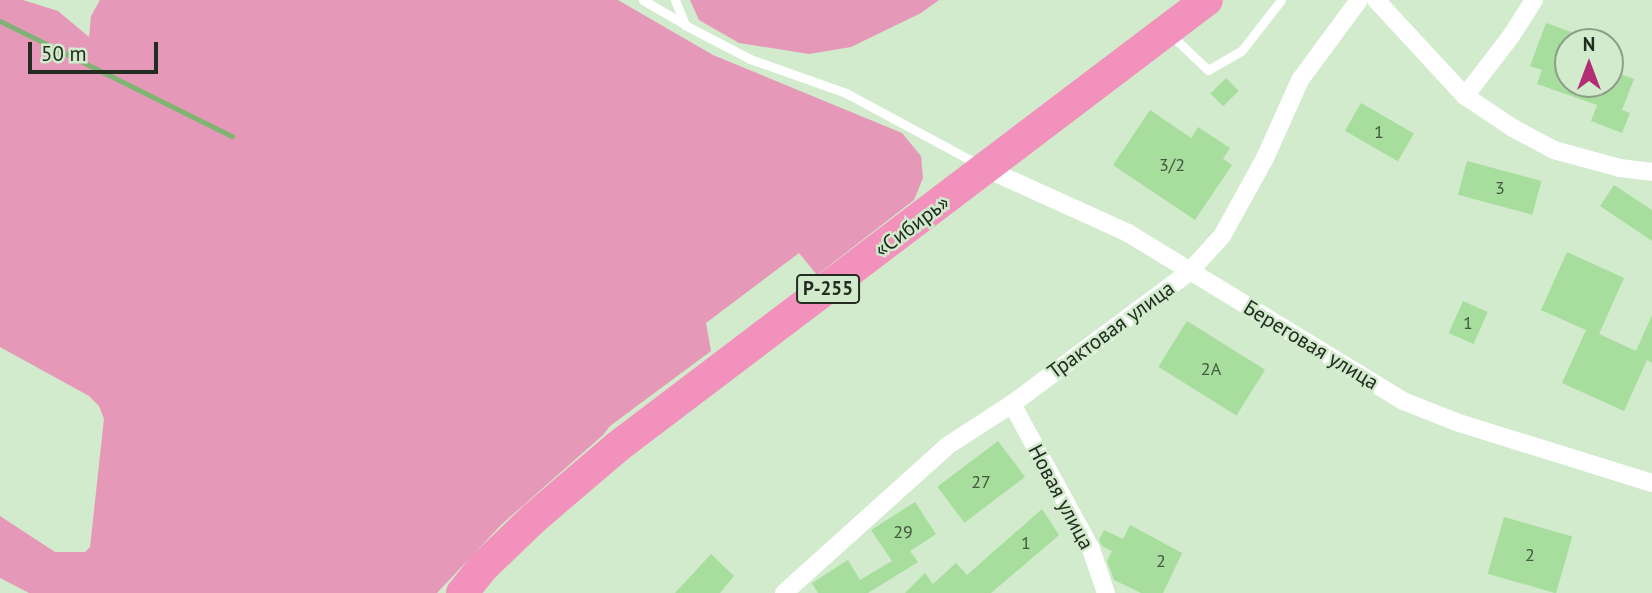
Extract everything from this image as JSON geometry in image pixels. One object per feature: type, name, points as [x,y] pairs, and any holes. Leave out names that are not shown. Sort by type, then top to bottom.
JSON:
[{"type":"highway","name":"«Сибирь»","points":[[462,593],[484,566],[534,518],[617,447],[1208,0]]},
{"type":"street","name":"Трактовая улица","points":[[786,592],[947,446],[1012,404],[1189,272],[1223,236],[1265,158],[1300,80],[1359,0]]},
{"type":"street","points":[[1376,0],[1465,96],[1513,128],[1554,150],[1620,168],[1652,172]]},
{"type":"street","points":[[1465,96],[1511,36],[1534,0]]},
{"type":"street","name":"Береговая улица","points":[[987,169],[1128,233],[1404,401],[1456,422],[1652,483]]},
{"type":"street","name":"Новая улица","points":[[1012,404],[1090,549],[1106,593]]},
{"type":"lane","points":[[643,0],[750,59],[846,93],[987,169]]},
{"type":"lane","points":[[675,0],[685,25]]},
{"type":"lane","points":[[1167,31],[1208,70],[1242,50],[1281,0]]},
{"type":"shaded area","points":[[0,0],[23,0],[58,11],[89,37],[91,16],[100,0],[618,0],[713,55],[902,133],[921,156],[923,178],[914,200],[817,275],[799,253],[706,323],[711,351],[610,426],[501,525],[437,593],[29,593],[0,578],[0,516],[55,552],[85,552],[90,547],[104,419],[99,406],[89,396],[0,347]]},
{"type":"shaded area","points":[[690,0],[939,0],[921,13],[851,47],[809,54],[739,43],[699,20]]},
{"type":"building","points":[[1546,23],[1560,28],[1554,28],[1554,90],[1537,84],[1542,70],[1530,66]]},
{"type":"building","points":[[1624,75],[1634,79],[1622,110],[1630,113],[1622,133],[1591,121],[1597,105],[1577,98],[1624,98]]},
{"type":"building","points":[[1226,78],[1239,91],[1223,106],[1210,94]]},
{"type":"building","points":[[1361,103],[1414,134],[1398,161],[1345,131]]},
{"type":"building","points":[[1150,110],[1191,138],[1198,127],[1230,148],[1223,159],[1232,165],[1195,220],[1113,165]]},
{"type":"building","points":[[1467,161],[1541,181],[1532,215],[1458,195]]},
{"type":"building","points":[[1614,185],[1652,210],[1652,241],[1600,206]]},
{"type":"building","points":[[1567,252],[1624,278],[1599,334],[1636,351],[1652,315],[1652,363],[1647,360],[1624,411],[1562,383],[1586,330],[1541,310]]},
{"type":"building","points":[[1463,301],[1488,312],[1473,344],[1449,333]]},
{"type":"building","points":[[1187,321],[1265,370],[1236,416],[1158,367]]},
{"type":"building","points":[[998,441],[1025,477],[964,523],[937,487]]},
{"type":"building","points":[[915,502],[936,534],[910,551],[918,562],[868,593],[818,593],[812,583],[848,560],[860,580],[892,561],[871,530]]},
{"type":"building","points":[[1042,509],[1059,535],[991,593],[905,593],[925,573],[933,584],[956,563],[967,575]]},
{"type":"building","points":[[1504,517],[1572,537],[1556,593],[1488,574]]},
{"type":"building","points":[[1130,525],[1182,553],[1163,593],[1141,593],[1114,580],[1107,561],[1112,551],[1102,546],[1099,540],[1104,530],[1123,539]]},
{"type":"building","points":[[711,554],[734,576],[720,593],[675,593]]},
{"type":"waterway","points":[[0,21],[232,136]]}]
